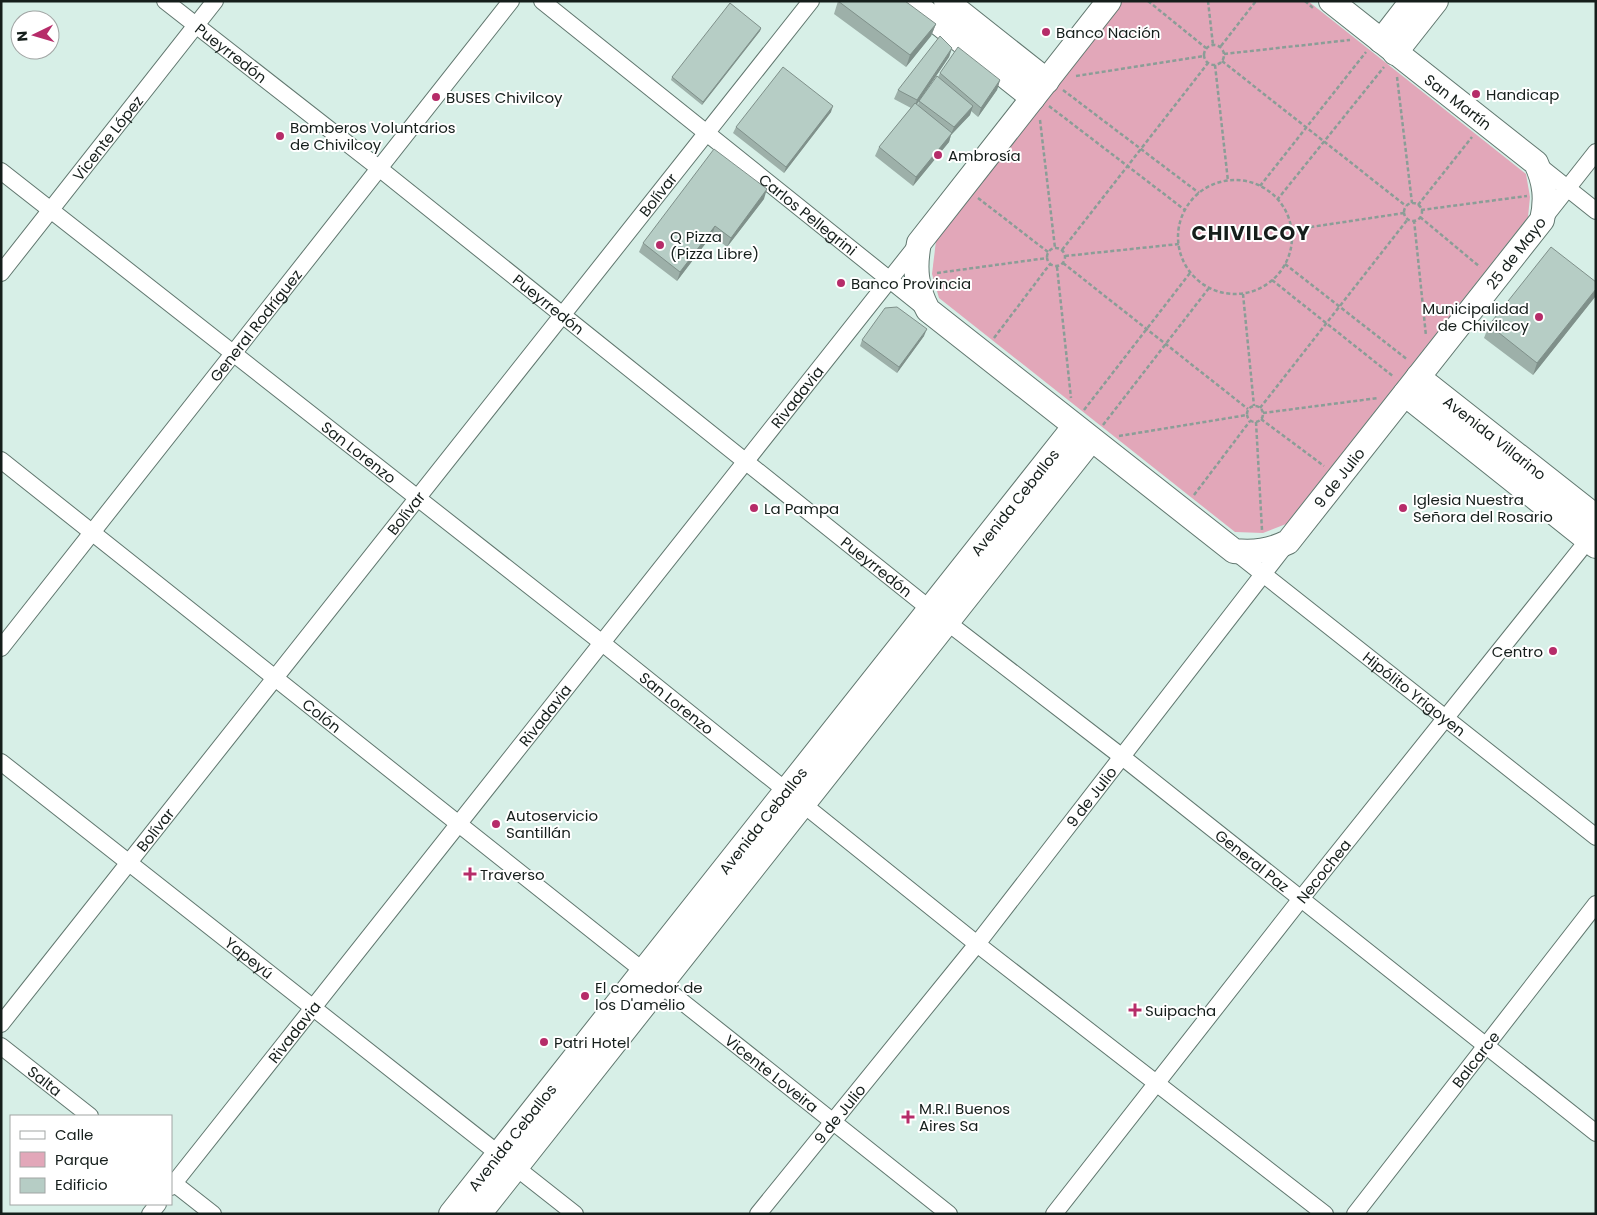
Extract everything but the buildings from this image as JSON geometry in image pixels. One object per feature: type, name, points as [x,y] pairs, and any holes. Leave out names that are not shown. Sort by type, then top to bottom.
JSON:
[{"type":"main road","points":[[911,1],[1051,95]]},
{"type":"main road","points":[[946,1],[1051,95]]},
{"type":"main road","name":"Rivadavia","points":[[919,243],[1051,95],[1110,1]]},
{"type":"main road","points":[[1384,57],[1412,1]]},
{"type":"main road","points":[[1384,57],[1436,1]]},
{"type":"main road","name":"San Martín","points":[[1325,7],[1384,57],[1536,163]]},
{"type":"main road","points":[[1536,163],[1545,192],[1542,220]]},
{"type":"main road","name":"25 de Mayo","points":[[1410,375],[1542,220]]},
{"type":"main road","points":[[919,243],[916,277],[928,310]]},
{"type":"main road","name":"Carlos Pellegrini","points":[[928,310],[1091,421]]},
{"type":"main road","name":"Avenida Villarino","points":[[1410,375],[1596,517]]},
{"type":"main road","name":"Avenida Villarino","points":[[1410,375],[1593,538]]},
{"type":"main road","name":"9 de Julio","points":[[1288,542],[1410,375]]},
{"type":"main road","name":"Hipólito Yrigoyen","points":[[1091,421],[1234,551]]},
{"type":"main road","name":"Avenida Ceballos","points":[[451,1214],[507,1160],[1091,421]]},
{"type":"main road","points":[[1234,551],[1260,551],[1288,542]]},
{"type":"main road","name":"Avenida Ceballos","points":[[479,1214],[507,1160]]},
{"type":"street","name":"Pueyrredón","points":[[165,1],[380,169],[939,615]]},
{"type":"street","name":"Vicente López","points":[[1,274],[215,1]]},
{"type":"street","name":"General Rodríguez","points":[[1,648],[380,169],[510,1]]},
{"type":"street","name":"Carlos Pellegrini","points":[[542,1],[928,310]]},
{"type":"street","name":"Bolívar","points":[[1,1024],[811,1]]},
{"type":"street","name":"25 de Mayo","points":[[1542,220],[1596,152]]},
{"type":"street","name":"San Martín","points":[[1536,163],[1596,211]]},
{"type":"street","name":"San Lorenzo","points":[[1,171],[601,642],[794,799]]},
{"type":"street","name":"Rivadavia","points":[[172,1184],[919,243]]},
{"type":"street","name":"Colón","points":[[1,460],[652,977]]},
{"type":"street","name":"Necochea","points":[[1054,1214],[1444,718],[1593,538]]},
{"type":"street","name":"9 de Julio","points":[[758,1214],[977,944],[1288,542]]},
{"type":"street","name":"Hipólito Yrigoyen","points":[[1234,551],[1596,837]]},
{"type":"street","name":"General Paz","points":[[939,615],[1121,756],[1300,900],[1487,1045],[1596,1133]]},
{"type":"street","name":"Yapeyú","points":[[1,762],[574,1214]]},
{"type":"street","points":[[794,799],[1156,1084],[1325,1214]]},
{"type":"street","name":"Balcarce","points":[[1355,1214],[1596,904]]},
{"type":"street","name":"Vicente Loveira","points":[[652,977],[949,1214]]},
{"type":"street","name":"Salta","points":[[1,1046],[89,1115]]},
{"type":"street","points":[[172,1184],[213,1214]]},
{"type":"path","points":[[1148,1],[1206,48]]},
{"type":"path","points":[[1208,1],[1213,45]]},
{"type":"path","points":[[1220,46],[1256,1]]},
{"type":"path","points":[[1305,1],[1325,7]]},
{"type":"path","points":[[1224,54],[1353,39],[1346,34]]},
{"type":"path","points":[[1206,48],[1213,45],[1220,46]]},
{"type":"path","points":[[1206,48],[1204,56],[1208,63],[1215,65],[1222,61],[1224,54],[1220,46]]},
{"type":"path","points":[[1260,186],[1367,50],[1384,57],[1324,142],[1277,200]]},
{"type":"path","points":[[1078,69],[1072,76],[1204,56]]},
{"type":"path","points":[[1222,61],[1406,206]]},
{"type":"path","points":[[1062,250],[1208,63]]},
{"type":"path","points":[[1215,65],[1228,181]]},
{"type":"path","points":[[1404,79],[1396,73],[1412,203]]},
{"type":"path","points":[[1051,95],[1141,149],[1199,193]]},
{"type":"path","points":[[1051,95],[1127,166],[1185,210]]},
{"type":"path","points":[[1034,124],[1040,117],[1055,248]]},
{"type":"path","points":[[1418,205],[1474,135]]},
{"type":"path","points":[[1228,181],[1239,181],[1260,186],[1277,200],[1288,219],[1291,241],[1285,264],[1272,280],[1254,291],[1232,294],[1210,288],[1190,273],[1185,264],[1179,244],[1178,232],[1185,210],[1199,193],[1213,185],[1228,181]]},
{"type":"path","points":[[1527,188],[1528,201]]},
{"type":"path","points":[[982,190],[976,197],[1048,252]]},
{"type":"path","points":[[1422,210],[1528,196]]},
{"type":"path","points":[[1412,203],[1418,205],[1422,210],[1420,217],[1414,220],[1408,219],[1404,213],[1406,206],[1412,203]]},
{"type":"path","points":[[1291,230],[1404,213]]},
{"type":"path","points":[[1420,217],[1484,270]]},
{"type":"path","points":[[1260,408],[1408,219]]},
{"type":"path","points":[[1414,220],[1427,341],[1432,334]]},
{"type":"path","points":[[1065,256],[1179,244]]},
{"type":"path","points":[[1055,248],[1062,250],[1065,256],[1063,263],[1057,266],[1050,264],[1046,258],[1048,252],[1055,248]]},
{"type":"path","points":[[935,274],[1046,258]]},
{"type":"path","points":[[1063,263],[1248,409]]},
{"type":"path","points":[[987,333],[994,338],[1050,264]]},
{"type":"path","points":[[1272,280],[1396,379],[1410,375],[1410,362],[1285,264]]},
{"type":"path","points":[[934,265],[937,282]]},
{"type":"path","points":[[1057,266],[1071,399],[1063,393]]},
{"type":"path","points":[[1091,421],[1147,329],[1190,273]]},
{"type":"path","points":[[1091,421],[1166,344],[1210,288]]},
{"type":"path","points":[[1243,294],[1254,406]]},
{"type":"path","points":[[1263,413],[1382,397],[1376,405]]},
{"type":"path","points":[[1248,409],[1254,406],[1260,408],[1263,413],[1261,419],[1256,422],[1250,421]]},
{"type":"path","points":[[1248,409],[1247,415],[1250,421]]},
{"type":"path","points":[[1125,442],[1118,436],[1247,415]]},
{"type":"path","points":[[1261,419],[1326,467],[1321,474]]},
{"type":"path","points":[[1193,496],[1250,421]]},
{"type":"path","points":[[1256,422],[1262,530]]},
{"type":"path","points":[[1186,490],[1200,502]]},
{"type":"path","points":[[1256,531],[1267,529]]},
{"type":"green space","points":[[1120,1],[1308,1],[1526,174],[1530,197],[1528,217],[1286,524],[1263,533],[1235,532],[939,298],[932,274],[936,241]]},
{"type":"place","name":"Banco Nación","points":[[1046,32]]},
{"type":"place","name":"Handicap","points":[[1476,94]]},
{"type":"place","name":"BUSES Chivilcoy","points":[[436,97]]},
{"type":"place","name":"Bomberos Voluntarios de Chivilcoy","points":[[280,136]]},
{"type":"place","name":"Ambrosía","points":[[938,155]]},
{"type":"place","name":"Q Pizza (Pizza Libre)","points":[[660,245]]},
{"type":"place","name":"Banco Provincia","points":[[841,283]]},
{"type":"place","name":"Municipalidad de Chivilcoy","points":[[1539,317]]},
{"type":"place","name":"La Pampa","points":[[754,508]]},
{"type":"place","name":"Iglesia Nuestra Señora del Rosario","points":[[1403,508]]},
{"type":"place","name":"Centro","points":[[1553,651]]},
{"type":"place","name":"Autoservicio Santillán","points":[[496,824]]},
{"type":"place","name":"Traverso","points":[[470,874]]},
{"type":"place","name":"El comedor de los D'amelio","points":[[585,996]]},
{"type":"place","name":"Suipacha","points":[[1135,1010]]},
{"type":"place","name":"Patri Hotel","points":[[544,1042]]},
{"type":"place","name":"M.R.I Buenos Aires Sa","points":[[908,1117]]},
{"type":"district","name":"CHIVILCOY","points":[[1251,233]]}]
